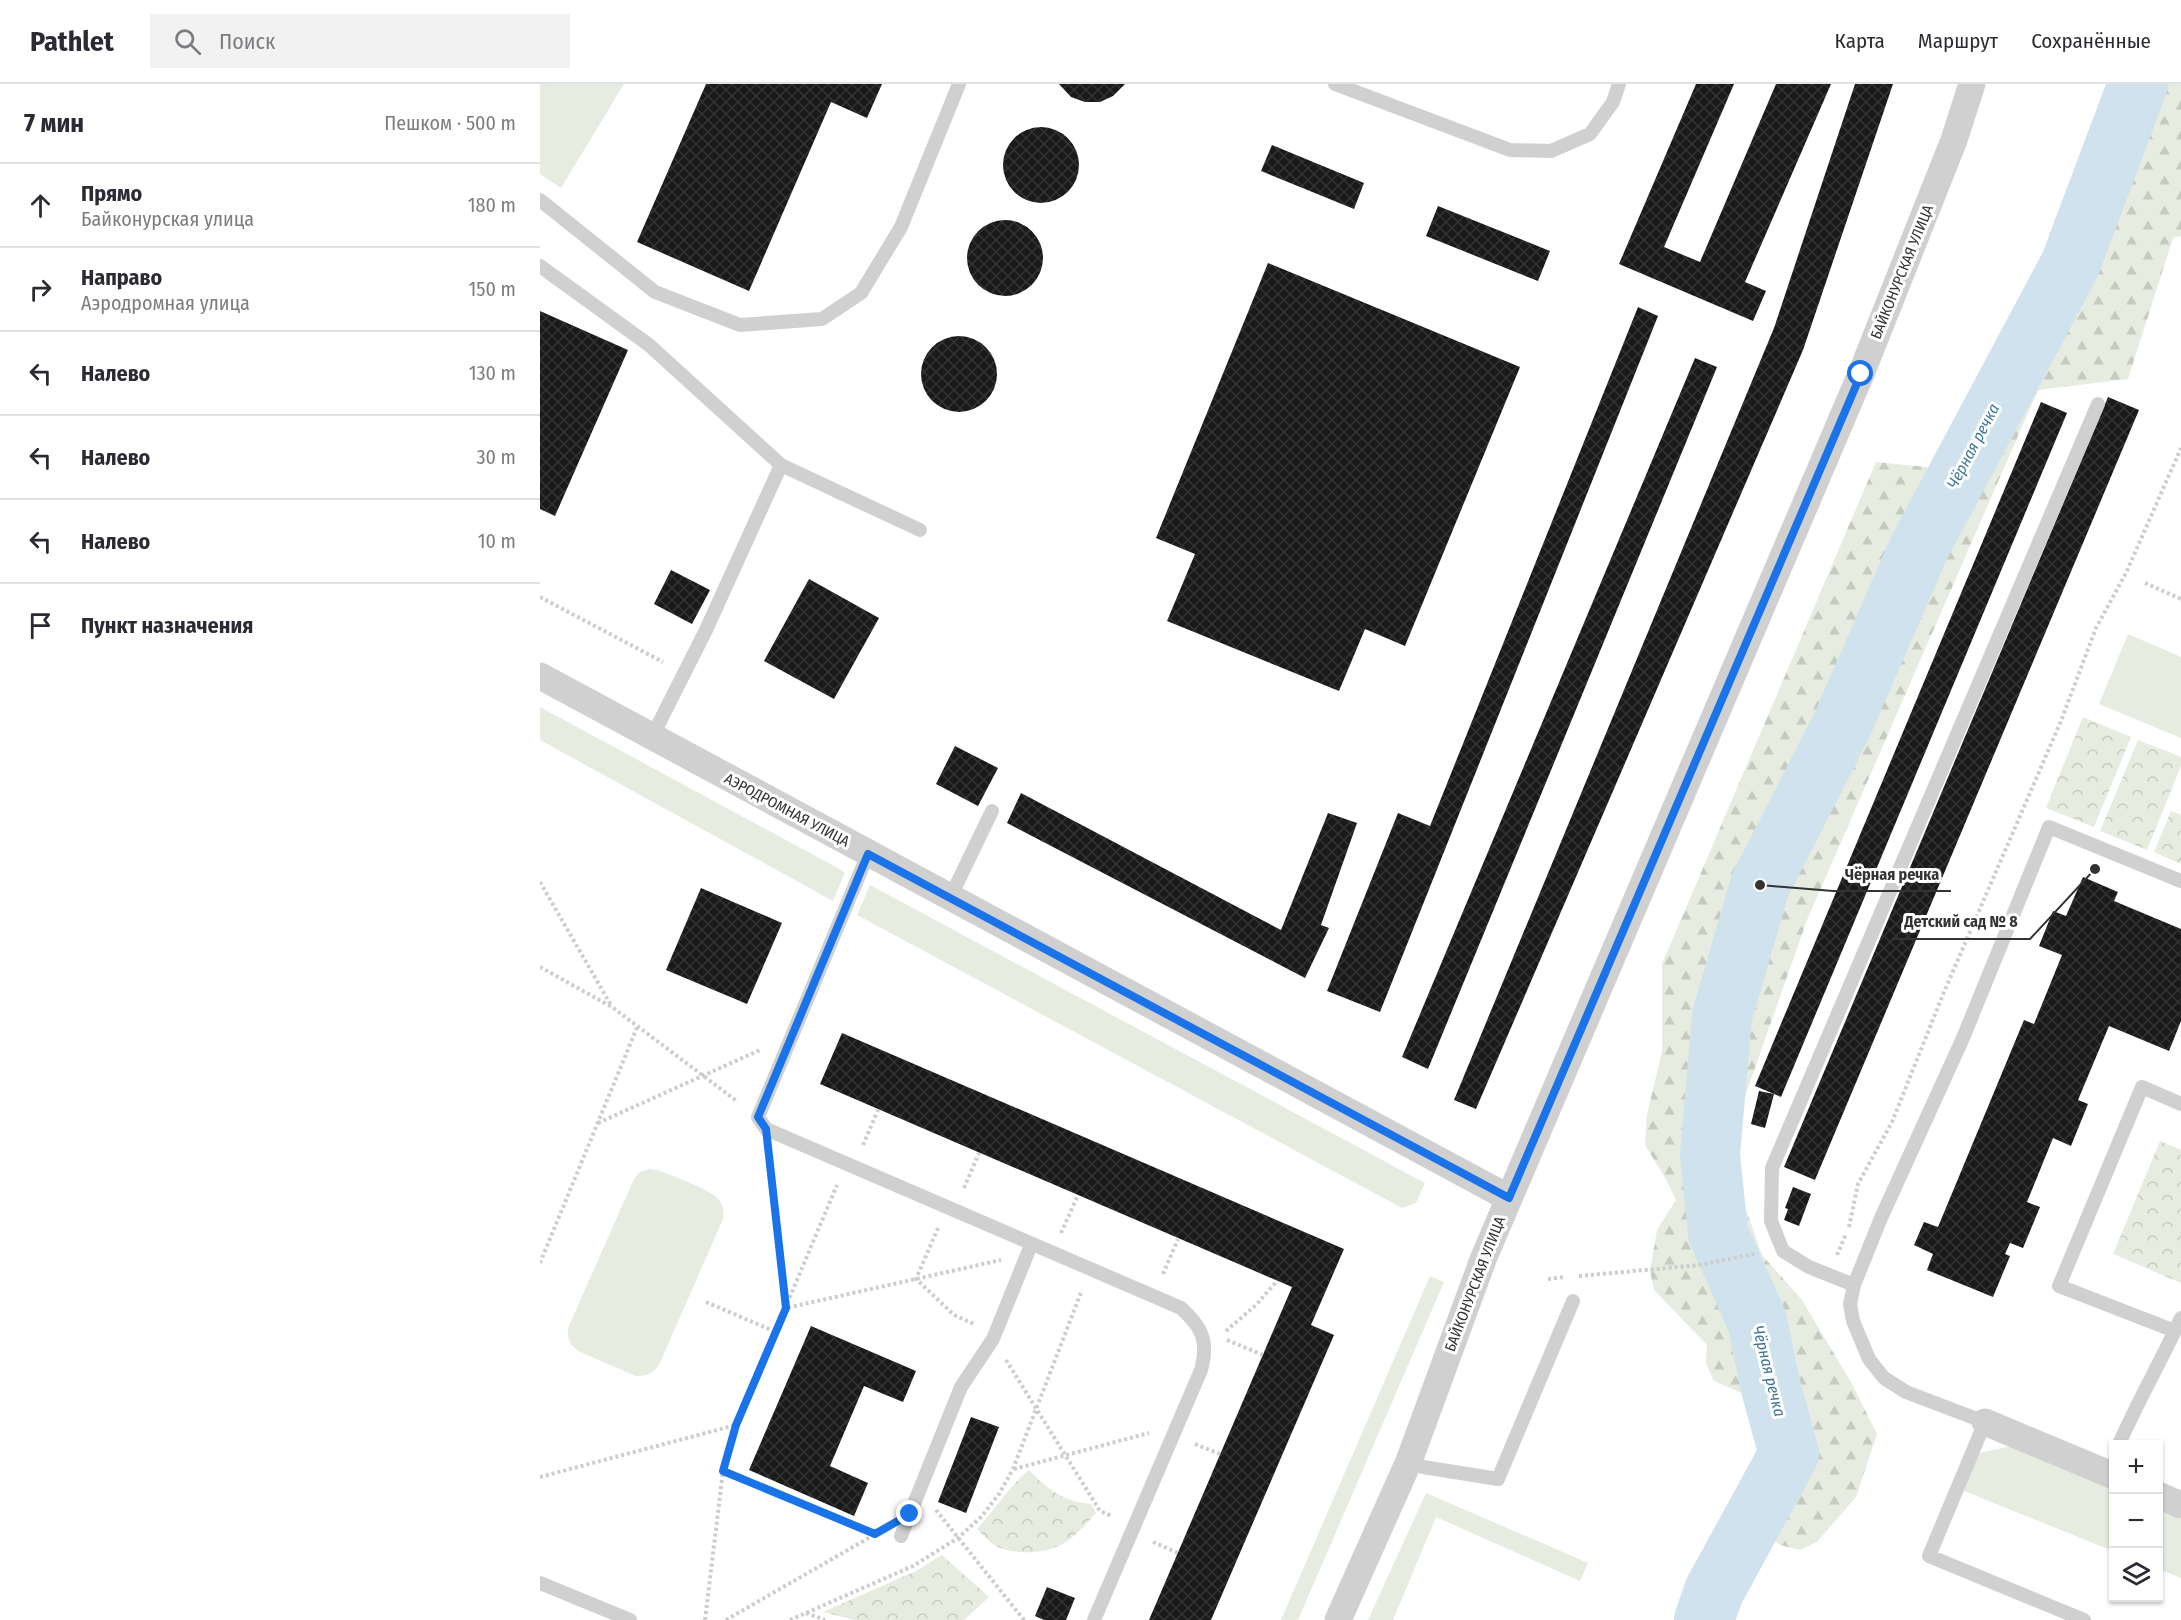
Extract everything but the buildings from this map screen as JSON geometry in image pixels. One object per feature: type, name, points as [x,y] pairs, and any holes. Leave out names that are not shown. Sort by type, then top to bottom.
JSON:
[{"type":"street","name":"БАЙКОНУРСКАЯ УЛИЦА","points":[[1338,1620],[1409,1461],[1484,1257],[1861,374],[1954,140],[1972,84]]},
{"type":"street","name":"АЭРОДРОМНАЯ УЛИЦА","points":[[540,676],[1509,1198]]},
{"type":"street","points":[[1985,1422],[2109,1467]]},
{"type":"street","points":[[2163,1497],[2181,1505]]},
{"type":"lane","points":[[540,200],[656,292],[741,325],[822,319],[861,293],[901,227],[959,84]]},
{"type":"lane","points":[[1335,84],[1510,150],[1551,151],[1590,134],[1613,102],[1619,84]]},
{"type":"lane","points":[[540,266],[649,345],[781,465],[920,530]]},
{"type":"lane","points":[[1854,1285],[1809,1267],[1783,1251],[1771,1221],[1772,1168],[2098,404]]},
{"type":"lane","points":[[652,737],[706,630],[781,465]]},
{"type":"lane","points":[[950,898],[992,811]]},
{"type":"lane","points":[[2084,1620],[1929,1556],[1985,1422],[1906,1392],[1884,1378],[1869,1359],[1853,1321],[1850,1304],[1854,1285],[1881,1218],[1963,1038],[2049,827],[2181,881]]},
{"type":"lane","points":[[868,854],[758,1117],[766,1129],[1181,1308],[1196,1322],[1204,1339],[1205,1355],[1201,1370],[1094,1620]]},
{"type":"lane","points":[[2121,1440],[2136,1405],[2178,1324],[2059,1286],[2142,1087],[2181,1104]]},
{"type":"lane","points":[[901,1536],[962,1387],[993,1339],[1031,1245]]},
{"type":"lane","points":[[1409,1461],[1423,1467],[1498,1479],[1573,1301]]},
{"type":"lane","points":[[540,1583],[630,1620]]},
{"type":"path","points":[[1828,1275],[1849,1226],[1858,1184],[1892,1122],[1944,992],[2061,721],[2096,628],[2126,573],[2181,448]]},
{"type":"path","points":[[2145,583],[2181,599]]},
{"type":"path","points":[[540,597],[684,674]]},
{"type":"path","points":[[540,882],[612,1007]]},
{"type":"path","points":[[540,967],[612,1007],[758,1117]]},
{"type":"path","points":[[540,1263],[638,1025]]},
{"type":"path","points":[[598,1123],[793,1035]]},
{"type":"path","points":[[705,1620],[723,1471],[736,1425],[850,1165],[878,1110]]},
{"type":"path","points":[[766,1129],[786,1308]]},
{"type":"path","points":[[954,1211],[979,1153]]},
{"type":"path","points":[[1052,1254],[1078,1195]]},
{"type":"path","points":[[1154,1297],[1178,1239]]},
{"type":"path","points":[[916,1279],[932,1242]]},
{"type":"path","points":[[1548,1279],[1700,1265],[1758,1253]]},
{"type":"path","points":[[786,1308],[974,1266]]},
{"type":"path","points":[[790,1620],[913,1566],[958,1538],[981,1517],[999,1494],[1013,1469],[1090,1270]]},
{"type":"path","points":[[916,1279],[954,1315],[988,1331],[1100,1510],[1136,1526]]},
{"type":"path","points":[[1263,1355],[1220,1336],[1256,1305],[1277,1281]]},
{"type":"path","points":[[706,1302],[776,1332]]},
{"type":"path","points":[[540,1477],[736,1425]]},
{"type":"path","points":[[1013,1469],[1159,1430],[1174,1435]]},
{"type":"path","points":[[723,1471],[875,1534]]},
{"type":"path","points":[[920,1490],[1024,1620]]},
{"type":"path","points":[[726,1620],[910,1514]]},
{"type":"path","points":[[806,1613],[825,1620]]},
{"type":"green space","points":[[540,84],[624,84],[561,188],[540,174]]},
{"type":"green space","points":[[2107,84],[2181,84],[2181,236],[2173,238],[2128,379],[2038,390],[1807,920],[1735,1125],[1737,1184],[1762,1255],[1802,1300],[1852,1384],[1877,1434],[1856,1497],[1817,1542],[1800,1550],[1780,1545],[1751,1520],[1751,1497],[1778,1448],[1753,1398],[1714,1381],[1706,1364],[1707,1345],[1654,1290],[1650,1271],[1657,1230],[1676,1200],[1645,1145],[1647,1115],[1662,1051],[1662,964],[1876,462],[1946,469],[2044,250]]},
{"type":"green space","points":[[2128,634],[2181,657],[2181,738],[2099,704]]},
{"type":"green space","points":[[540,707],[845,872],[833,901],[540,740]]},
{"type":"green space","points":[[2083,717],[2131,737],[2094,827],[2046,808]]},
{"type":"green space","points":[[2138,740],[2181,757],[2181,766],[2147,850],[2100,831]]},
{"type":"green space","points":[[2171,811],[2181,815],[2181,864],[2154,852]]},
{"type":"green space","points":[[870,885],[1425,1183],[1416,1203],[1402,1208],[857,915]]},
{"type":"green space","points":[[2160,1141],[2181,1150],[2181,1283],[2113,1254]]},
{"type":"green space","points":[[649,1169],[658,1170],[691,1183],[715,1196],[721,1202],[724,1214],[659,1365],[649,1374],[636,1376],[580,1352],[570,1342],[568,1328],[634,1179],[640,1172]]},
{"type":"green space","points":[[1430,1276],[1444,1282],[1298,1620],[1281,1620]]},
{"type":"green space","points":[[2012,1446],[2109,1488],[2109,1549],[1964,1491],[1978,1453]]},
{"type":"green space","points":[[1029,1470],[1042,1483],[1064,1497],[1072,1501],[1091,1504],[1096,1513],[1072,1538],[1054,1548],[1045,1551],[1017,1552],[1000,1548],[977,1529],[1015,1483]]},
{"type":"green space","points":[[1426,1493],[1588,1563],[1580,1581],[1436,1517],[1393,1620],[1368,1620]]},
{"type":"green space","points":[[2163,1512],[2181,1519],[2181,1578],[2163,1571]]},
{"type":"green space","points":[[942,1555],[989,1597],[964,1620],[854,1620],[823,1612],[916,1571]]},
{"type":"waterway","name":"Чёрная речка","points":[[1704,1620],[1714,1591],[1789,1454],[1771,1388],[1757,1321],[1718,1233],[1710,1155],[1722,1016],[1760,885],[1842,725],[1919,548],[2070,265],[2138,84]]},
{"type":"place","name":"Детский сад № 8","points":[[2095,869]]},
{"type":"place","name":"Чёрная речка","points":[[1760,885]]},
{"type":"route","points":[[910,1514],[875,1534],[723,1471],[736,1425],[786,1308],[766,1129],[758,1117],[868,854],[1509,1198],[1861,374]]}]
